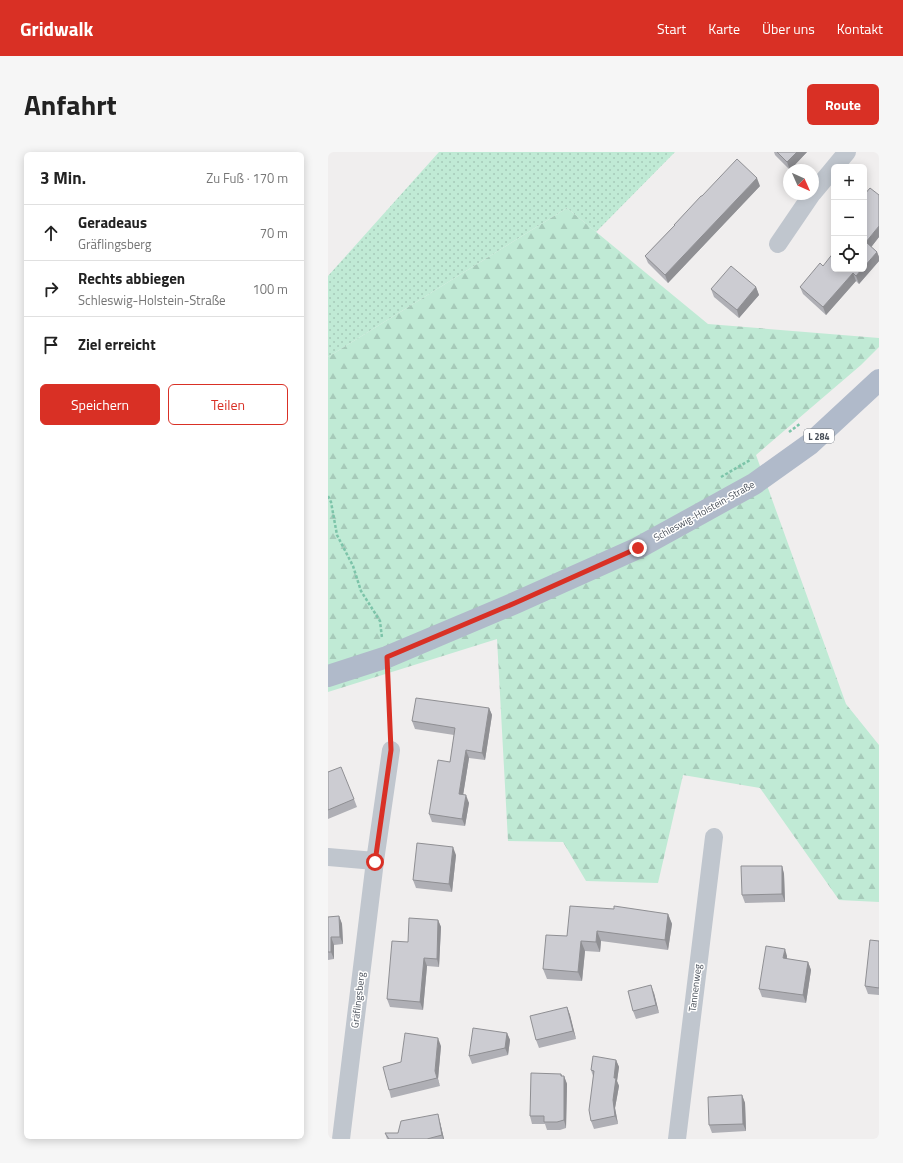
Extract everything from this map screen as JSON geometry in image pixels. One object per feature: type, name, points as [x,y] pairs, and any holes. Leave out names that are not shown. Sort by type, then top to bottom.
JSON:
[{"type":"main road","name":"Schleswig-Holstein-Straße","points":[[328,676],[388,647],[515,603],[638,548],[754,484],[810,444],[879,380]]},
{"type":"street","points":[[819,186],[847,152]]},
{"type":"street","points":[[778,244],[808,200]]},
{"type":"street","name":"Gräflingsberg","points":[[341,1139],[375,862],[391,750]]},
{"type":"street","name":"Tannenweg","points":[[677,1139],[714,837]]},
{"type":"street","points":[[328,857],[375,862]]},
{"type":"path","points":[[784,436],[802,422]]},
{"type":"path","points":[[718,479],[752,459]]},
{"type":"path","points":[[328,496],[331,502],[337,534],[354,566],[362,591],[380,620],[382,640],[388,647],[391,750]]},
{"type":"green space","points":[[439,152],[675,152],[596,232],[567,208],[328,357],[328,276]]},
{"type":"green space","points":[[567,208],[708,324],[879,338],[879,347],[861,365],[756,455],[846,704],[879,745],[879,902],[839,900],[760,788],[683,775],[658,883],[586,881],[563,842],[508,841],[497,639],[328,692],[328,357]]},
{"type":"building","points":[[777,152],[797,152],[787,162]]},
{"type":"building","points":[[737,159],[757,178],[665,275],[645,256]]},
{"type":"building","points":[[870,188],[879,195],[879,226],[867,241],[867,200],[867,192]]},
{"type":"building","points":[[867,243],[877,252],[867,264]]},
{"type":"building","points":[[831,256],[831,272],[859,272],[856,276],[853,273],[823,307],[800,287],[820,263],[823,266]]},
{"type":"building","points":[[731,266],[756,287],[737,310],[711,289]]},
{"type":"building","points":[[416,698],[489,708],[482,753],[466,750],[459,794],[466,795],[462,819],[429,814],[438,760],[450,762],[455,728],[412,721]]},
{"type":"building","points":[[341,767],[354,799],[328,810],[328,772]]},
{"type":"building","points":[[417,843],[453,847],[449,884],[413,880]]},
{"type":"building","points":[[741,866],[782,866],[782,894],[742,895]]},
{"type":"building","points":[[570,906],[614,909],[614,906],[668,914],[665,940],[597,931],[596,942],[581,941],[578,972],[543,969],[546,935],[567,936]]},
{"type":"building","points":[[339,916],[340,937],[331,937],[331,952],[328,952],[328,917]]},
{"type":"building","points":[[409,918],[438,920],[437,959],[424,958],[420,1002],[387,999],[392,941],[408,942]]},
{"type":"building","points":[[870,940],[879,941],[879,988],[865,986]]},
{"type":"building","points":[[766,946],[785,949],[783,958],[808,962],[803,995],[759,989]]},
{"type":"building","points":[[651,985],[656,1005],[633,1011],[628,991]]},
{"type":"building","points":[[567,1007],[573,1031],[536,1040],[530,1016]]},
{"type":"building","points":[[473,1028],[507,1033],[505,1048],[469,1056]]},
{"type":"building","points":[[405,1033],[438,1038],[435,1071],[437,1078],[389,1090],[383,1067],[401,1062]]},
{"type":"building","points":[[593,1056],[616,1060],[614,1078],[616,1078],[613,1100],[615,1116],[591,1121],[589,1110],[594,1071],[591,1070]]},
{"type":"building","points":[[531,1073],[561,1074],[561,1076],[564,1076],[564,1120],[557,1122],[544,1122],[544,1116],[530,1116]]},
{"type":"building","points":[[742,1095],[743,1124],[709,1125],[708,1097]]},
{"type":"building","points":[[438,1114],[442,1135],[427,1139],[389,1139],[385,1133],[398,1133],[401,1121]]},
{"type":"route","points":[[375,862],[391,750],[387,657],[515,603],[638,548]]}]
